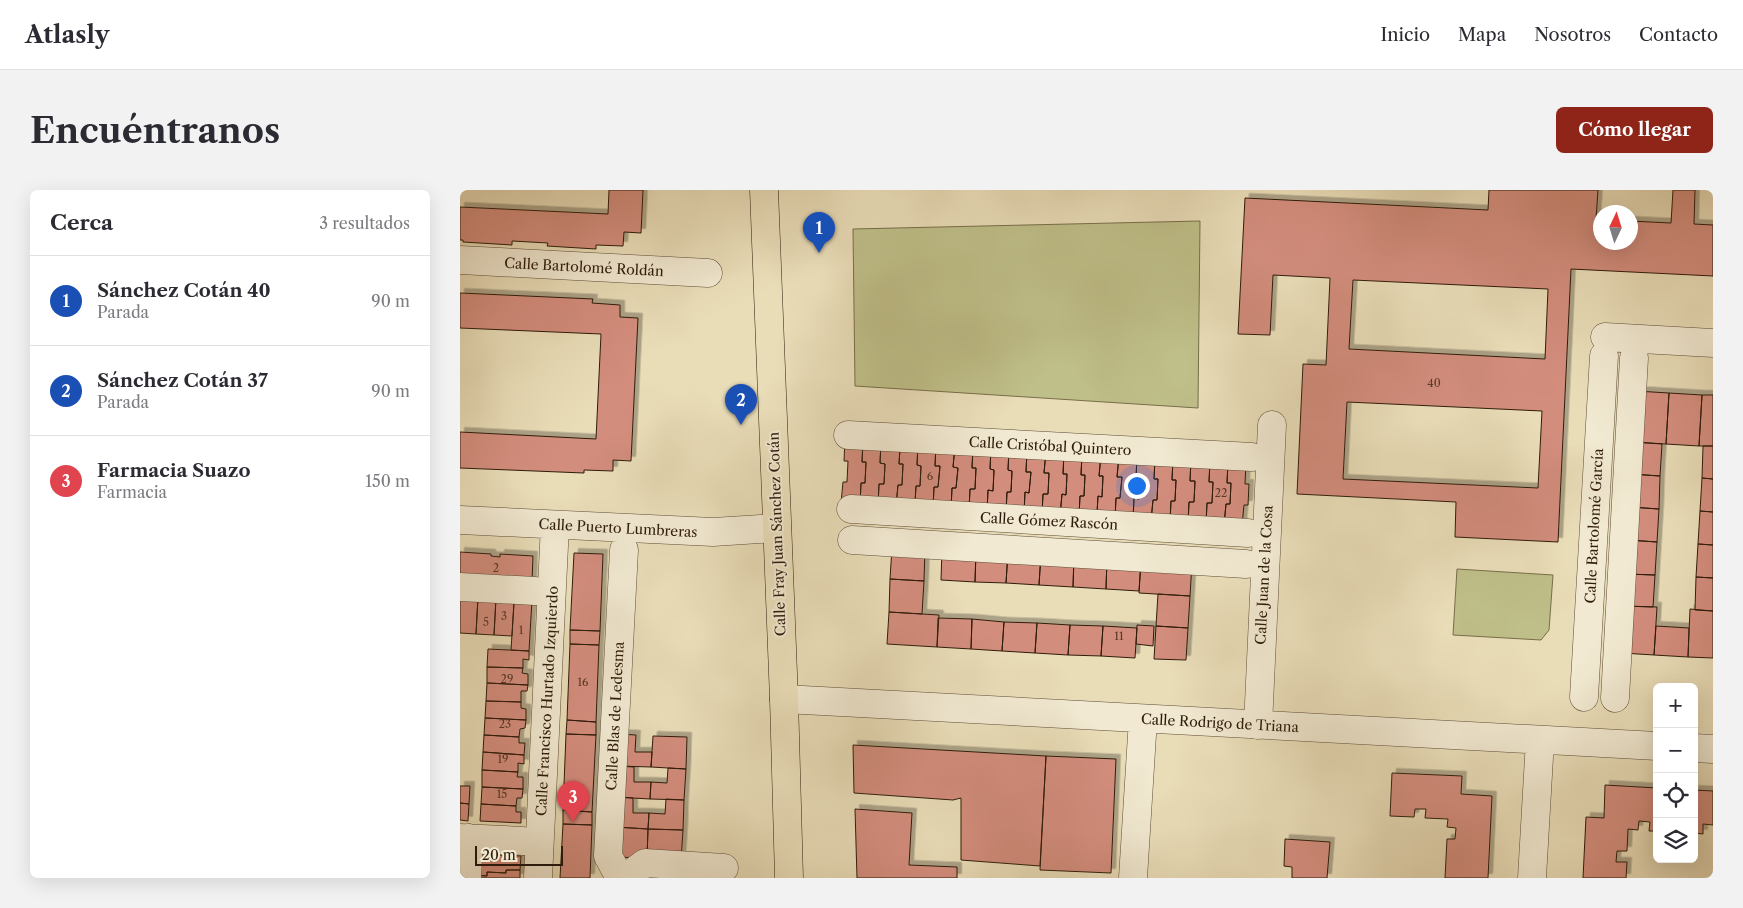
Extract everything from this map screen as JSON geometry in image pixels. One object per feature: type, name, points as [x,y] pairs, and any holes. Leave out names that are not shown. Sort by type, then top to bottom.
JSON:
[{"type":"main road","name":"Calle Fray Juan Sánchez Cotán","points":[[764,190],[784,699],[789,878]]},
{"type":"street","name":"Calle Bartolomé Roldán","points":[[460,260],[708,273]]},
{"type":"street","name":"Calle Bartolomé García","points":[[1584,697],[1605,347],[1713,343]]},
{"type":"street","points":[[1615,698],[1634,358]]},
{"type":"street","name":"Calle Juan de la Cosa","points":[[1258,725],[1272,425]]},
{"type":"street","name":"Calle Cristóbal Quintero","points":[[848,435],[1252,457]]},
{"type":"street","name":"Calle Gómez Rascón","points":[[851,509],[1248,533]]},
{"type":"street","name":"Calle Puerto Lumbreras","points":[[460,520],[713,532],[776,528]]},
{"type":"street","name":"Calle Francisco Hurtado Izquierdo","points":[[538,878],[555,524]]},
{"type":"street","points":[[852,540],[1246,564]]},
{"type":"street","name":"Calle Blas de Ledesma","points":[[620,878],[608,856],[624,550]]},
{"type":"street","points":[[460,587],[535,591]]},
{"type":"street","name":"Calle Rodrigo de Triana","points":[[784,699],[1653,746]]},
{"type":"street","points":[[1133,878],[1143,719]]},
{"type":"street","points":[[1532,878],[1540,740]]},
{"type":"street","points":[[1698,748],[1713,749]]},
{"type":"street","points":[[467,878],[464,838],[523,840]]},
{"type":"street","points":[[625,878],[644,863],[724,868]]},
{"type":"green space","points":[[1200,221],[1198,408],[855,386],[853,229]]},
{"type":"green space","points":[[1457,569],[1553,575],[1549,630],[1541,640],[1453,635]]},
{"type":"building","points":[[609,190],[643,190],[641,233],[624,232],[623,246],[596,245],[596,249],[547,246],[548,243],[512,241],[512,245],[463,242],[463,240],[460,240],[460,207],[608,214]]},
{"type":"building","points":[[1489,190],[1598,190],[1597,205],[1593,205],[1593,250],[1638,250],[1638,221],[1671,223],[1673,190],[1695,190],[1694,224],[1713,225],[1713,276],[1571,269],[1558,542],[1455,537],[1456,502],[1297,494],[1303,364],[1326,365],[1330,278],[1273,275],[1270,335],[1238,334],[1245,198],[1488,210]],"holes":[[[1353,280],[1548,289],[1545,359],[1349,349]],[[1347,402],[1542,411],[1538,488],[1343,479]]]},
{"type":"building","points":[[460,293],[593,299],[592,303],[620,305],[620,317],[638,318],[631,461],[613,460],[613,471],[584,470],[584,473],[460,468],[460,432],[596,439],[601,334],[460,328]]},
{"type":"building","points":[[1636,391],[1669,393],[1666,444],[1633,442]]},
{"type":"building","points":[[1669,393],[1702,395],[1699,446],[1666,444]]},
{"type":"building","points":[[1702,395],[1713,395],[1713,446],[1699,446]]},
{"type":"building","points":[[845,440],[863,441],[862,462],[866,462],[865,483],[861,483],[860,504],[841,503],[843,482],[847,482],[848,461],[844,461]]},
{"type":"building","points":[[863,441],[881,442],[880,463],[885,464],[884,484],[879,484],[878,505],[860,504],[861,483],[865,483],[866,462],[862,462]]},
{"type":"building","points":[[881,442],[900,448],[899,464],[903,464],[902,485],[898,485],[896,506],[878,505],[879,484],[884,484],[885,464],[880,463]]},
{"type":"building","points":[[1633,442],[1662,444],[1660,476],[1631,474]]},
{"type":"building","points":[[918,444],[917,465],[921,466],[920,486],[916,486],[915,503],[896,506],[898,485],[902,485],[903,464],[899,464],[900,448]]},
{"type":"building","points":[[918,444],[936,445],[935,466],[940,466],[938,487],[934,487],[933,508],[915,503],[916,486],[920,486],[921,466],[917,465]]},
{"type":"building","points":[[936,445],[955,446],[953,467],[958,468],[956,488],[952,488],[951,509],[933,508],[934,487],[938,487],[940,466],[935,466]]},
{"type":"building","points":[[955,446],[973,447],[972,468],[976,468],[975,489],[970,489],[969,510],[951,509],[952,488],[956,488],[958,468],[953,467]]},
{"type":"building","points":[[1703,446],[1713,446],[1713,479],[1702,478]]},
{"type":"building","points":[[973,447],[991,449],[990,469],[994,470],[993,491],[988,490],[987,511],[969,510],[970,489],[975,489],[976,468],[972,468]]},
{"type":"building","points":[[991,449],[1009,449],[1008,470],[1012,471],[1011,492],[1007,492],[1006,512],[987,511],[988,490],[993,491],[994,470],[990,469]]},
{"type":"building","points":[[1009,449],[1027,451],[1026,472],[1031,472],[1029,493],[1025,492],[1024,513],[1006,512],[1007,492],[1011,492],[1012,471],[1008,470]]},
{"type":"building","points":[[1027,451],[1046,451],[1044,473],[1049,473],[1048,494],[1043,494],[1042,514],[1024,513],[1025,492],[1029,493],[1031,472],[1026,472]]},
{"type":"building","points":[[1046,451],[1064,453],[1063,474],[1067,474],[1066,495],[1062,494],[1060,516],[1042,514],[1043,494],[1048,494],[1049,473],[1044,473]]},
{"type":"building","points":[[1064,453],[1082,454],[1081,475],[1085,475],[1084,496],[1080,496],[1079,516],[1060,516],[1062,494],[1066,495],[1067,474],[1063,474]]},
{"type":"building","points":[[1082,454],[1101,455],[1099,476],[1103,476],[1102,497],[1098,496],[1097,513],[1079,516],[1080,496],[1084,496],[1085,475],[1081,475]]},
{"type":"building","points":[[1101,455],[1119,456],[1117,477],[1122,477],[1120,498],[1116,498],[1115,519],[1097,513],[1098,496],[1102,497],[1103,476],[1099,476]]},
{"type":"building","points":[[1119,456],[1137,457],[1136,478],[1140,478],[1139,499],[1134,498],[1133,520],[1115,519],[1116,498],[1120,498],[1122,477],[1117,477]]},
{"type":"building","points":[[1137,457],[1155,458],[1154,479],[1158,479],[1157,500],[1153,500],[1151,521],[1133,520],[1134,498],[1139,499],[1140,478],[1136,478]]},
{"type":"building","points":[[1155,458],[1173,459],[1172,480],[1176,480],[1175,501],[1171,501],[1170,522],[1151,521],[1153,500],[1157,500],[1158,479],[1154,479]]},
{"type":"building","points":[[1173,459],[1191,460],[1190,481],[1195,481],[1194,502],[1189,502],[1188,523],[1170,522],[1171,501],[1175,501],[1176,480],[1172,480]]},
{"type":"building","points":[[1191,460],[1210,461],[1209,482],[1213,482],[1212,503],[1207,503],[1206,524],[1188,523],[1189,502],[1194,502],[1195,481],[1190,481]]},
{"type":"building","points":[[1210,461],[1228,462],[1227,483],[1231,483],[1230,504],[1226,504],[1224,525],[1206,524],[1207,503],[1212,503],[1213,482],[1209,482]]},
{"type":"building","points":[[1228,462],[1246,463],[1245,484],[1249,484],[1248,505],[1244,505],[1242,526],[1224,525],[1226,504],[1230,504],[1231,483],[1227,483]]},
{"type":"building","points":[[1631,474],[1660,476],[1659,509],[1630,507]]},
{"type":"building","points":[[1702,478],[1713,479],[1713,512],[1700,511]]},
{"type":"building","points":[[1630,507],[1659,509],[1657,542],[1628,540]]},
{"type":"building","points":[[1700,511],[1713,512],[1713,545],[1698,544]]},
{"type":"building","points":[[1628,540],[1657,542],[1655,575],[1626,574]]},
{"type":"building","points":[[1698,544],[1713,545],[1713,578],[1696,577]]},
{"type":"building","points":[[892,547],[925,548],[924,581],[890,579]]},
{"type":"building","points":[[942,549],[976,551],[975,582],[941,580]]},
{"type":"building","points":[[976,551],[1008,552],[1006,583],[975,582]]},
{"type":"building","points":[[460,552],[491,554],[491,556],[500,557],[500,554],[533,556],[532,582],[460,579]]},
{"type":"building","points":[[1008,552],[1041,554],[1039,585],[1006,583]]},
{"type":"building","points":[[574,553],[603,554],[600,631],[570,630]]},
{"type":"building","points":[[1041,554],[1074,556],[1073,587],[1039,585]]},
{"type":"building","points":[[1074,556],[1107,558],[1106,589],[1073,587]]},
{"type":"building","points":[[1107,558],[1141,560],[1139,591],[1106,589]]},
{"type":"building","points":[[1141,560],[1192,563],[1190,596],[1139,593]]},
{"type":"building","points":[[1626,574],[1655,575],[1653,607],[1624,606]]},
{"type":"building","points":[[1696,577],[1713,578],[1713,611],[1695,610]]},
{"type":"building","points":[[890,579],[924,581],[922,614],[889,612]]},
{"type":"building","points":[[1158,594],[1190,596],[1188,628],[1156,626]]},
{"type":"building","points":[[460,596],[478,597],[476,634],[460,633]]},
{"type":"building","points":[[478,597],[496,598],[494,635],[476,634]]},
{"type":"building","points":[[496,598],[514,602],[512,636],[494,635]]},
{"type":"building","points":[[532,600],[529,651],[511,650],[514,602]]},
{"type":"building","points":[[1624,606],[1657,607],[1654,655],[1622,653]]},
{"type":"building","points":[[1690,609],[1713,611],[1713,658],[1688,657]]},
{"type":"building","points":[[889,612],[939,615],[937,647],[887,644]]},
{"type":"building","points":[[938,618],[972,619],[971,649],[937,647]]},
{"type":"building","points":[[972,619],[1004,622],[1002,651],[971,649]]},
{"type":"building","points":[[1004,622],[1037,623],[1035,653],[1002,651]]},
{"type":"building","points":[[1037,623],[1070,625],[1068,655],[1035,653]]},
{"type":"building","points":[[1070,625],[1103,626],[1101,656],[1068,655]]},
{"type":"building","points":[[1137,625],[1154,626],[1153,646],[1136,644]]},
{"type":"building","points":[[1103,626],[1137,628],[1135,658],[1101,656]]},
{"type":"building","points":[[1156,626],[1188,628],[1186,660],[1154,659]]},
{"type":"building","points":[[1656,626],[1689,628],[1688,657],[1654,655]]},
{"type":"building","points":[[570,630],[600,631],[599,645],[570,644]]},
{"type":"building","points":[[570,644],[599,645],[596,722],[567,720]]},
{"type":"building","points":[[488,649],[529,651],[529,660],[523,659],[523,668],[487,667]]},
{"type":"building","points":[[487,667],[523,668],[522,673],[528,674],[528,685],[487,683]]},
{"type":"building","points":[[487,683],[528,685],[527,691],[521,691],[521,702],[486,701]]},
{"type":"building","points":[[486,701],[521,702],[521,708],[526,709],[526,720],[485,718]]},
{"type":"building","points":[[485,718],[526,720],[525,728],[520,729],[519,737],[484,735]]},
{"type":"building","points":[[567,720],[596,722],[596,735],[566,734]]},
{"type":"building","points":[[566,734],[596,735],[592,812],[563,810]]},
{"type":"building","points":[[619,734],[636,735],[635,752],[652,752],[651,767],[618,766]]},
{"type":"building","points":[[484,735],[519,737],[519,743],[525,743],[524,755],[483,752]]},
{"type":"building","points":[[653,736],[687,737],[686,769],[651,767]]},
{"type":"building","points":[[853,745],[1046,756],[1040,866],[961,860],[961,798],[953,800],[854,793]]},
{"type":"building","points":[[483,752],[524,755],[524,764],[518,763],[518,772],[482,770]]},
{"type":"building","points":[[1046,756],[1116,759],[1111,873],[1040,870]]},
{"type":"building","points":[[618,766],[634,767],[634,782],[651,782],[650,799],[616,797]]},
{"type":"building","points":[[668,768],[686,769],[684,800],[650,799],[651,782],[667,783]]},
{"type":"building","points":[[482,770],[518,772],[517,777],[523,777],[523,789],[482,787]]},
{"type":"building","points":[[1392,773],[1462,776],[1461,794],[1492,796],[1488,878],[1445,878],[1447,839],[1455,839],[1456,828],[1447,827],[1448,819],[1425,818],[1426,809],[1415,809],[1414,817],[1390,816]]},
{"type":"building","points":[[1605,785],[1653,788],[1653,831],[1649,831],[1650,822],[1639,821],[1638,830],[1628,829],[1627,851],[1617,851],[1616,862],[1627,862],[1626,878],[1583,878],[1586,817],[1604,818]]},
{"type":"building","points":[[460,786],[470,786],[469,804],[460,803]]},
{"type":"building","points":[[482,787],[523,789],[522,798],[517,798],[516,806],[481,804]]},
{"type":"building","points":[[1698,790],[1713,791],[1713,825],[1703,824],[1703,834],[1698,833]]},
{"type":"building","points":[[616,797],[633,798],[633,813],[649,813],[648,829],[615,827]]},
{"type":"building","points":[[666,799],[684,800],[683,830],[648,829],[649,813],[665,814]]},
{"type":"building","points":[[460,803],[469,804],[468,821],[460,820]]},
{"type":"building","points":[[481,804],[516,806],[516,812],[521,812],[521,823],[480,821]]},
{"type":"building","points":[[855,809],[912,813],[909,865],[957,867],[957,878],[857,878]]},
{"type":"building","points":[[563,810],[592,812],[592,825],[563,824]]},
{"type":"building","points":[[563,824],[592,825],[590,878],[560,878]]},
{"type":"building","points":[[615,827],[648,829],[647,858],[613,857]]},
{"type":"building","points":[[648,829],[683,830],[681,860],[647,858]]},
{"type":"building","points":[[1285,839],[1330,842],[1327,878],[1292,878],[1292,867],[1284,866]]},
{"type":"building","points":[[473,854],[521,856],[520,870],[506,870],[506,873],[487,872],[487,876],[472,875]]},
{"type":"building","points":[[506,870],[520,870],[520,878],[471,878],[472,875],[487,876],[487,872],[506,873]]},
{"type":"place","name":"Sánchez Cotán 40","points":[[819,253]]},
{"type":"place","name":"Sánchez Cotán 37","points":[[741,425]]},
{"type":"place","name":"Farmacia Suazo","points":[[573,822]]}]
